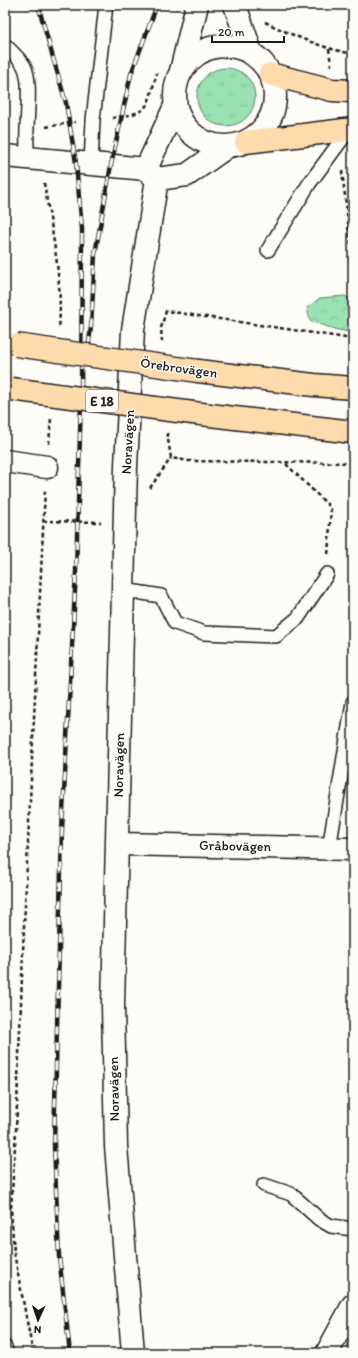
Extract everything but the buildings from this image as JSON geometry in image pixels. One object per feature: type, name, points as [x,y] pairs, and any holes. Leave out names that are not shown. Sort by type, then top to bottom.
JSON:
[{"type":"highway","points":[[270,74],[332,90],[353,91]]},
{"type":"highway","points":[[237,144],[349,131]]},
{"type":"highway","name":"Örebrovägen","points":[[11,344],[198,371],[314,385],[353,388]]},
{"type":"highway","name":"E 18","points":[[8,389],[353,432]]},
{"type":"street","points":[[197,5],[181,71],[175,88],[175,106],[182,122],[194,136],[202,141],[237,144]]},
{"type":"street","points":[[5,156],[91,164],[152,174],[187,175],[237,144],[260,132],[266,125],[273,109],[275,92],[270,74],[265,66],[251,52],[234,5]]},
{"type":"street","points":[[181,71],[193,57],[201,52],[218,46],[227,46],[251,52]]},
{"type":"street","name":"Noravägen","points":[[133,1353],[131,1311],[116,1154],[113,1085],[113,1006],[125,522],[133,330],[152,174],[175,106]]},
{"type":"street","points":[[5,461],[47,467]]},
{"type":"street","name":"Gråbovägen","points":[[118,844],[353,849]]},
{"type":"street","points":[[327,1353],[353,1305]]},
{"type":"lane","points":[[91,164],[93,120],[106,5]]},
{"type":"lane","points":[[5,45],[24,66],[28,86],[26,145],[34,159]]},
{"type":"lane","points":[[268,250],[309,184],[349,131]]},
{"type":"lane","points":[[124,590],[161,596],[175,623],[204,633],[276,636],[298,618],[327,574]]},
{"type":"lane","points":[[330,849],[353,702]]},
{"type":"lane","points":[[264,1185],[291,1194],[319,1219],[331,1226],[353,1229]]},
{"type":"lane","points":[[5,1347],[6,1353]]},
{"type":"path","points":[[263,21],[296,37],[353,54]]},
{"type":"path","points":[[349,131],[353,262]]},
{"type":"path","points":[[34,159],[59,275],[59,330]]},
{"type":"path","points":[[161,340],[161,328],[166,311],[353,338]]},
{"type":"path","points":[[32,1353],[14,1253],[11,1208],[16,1131],[43,521],[51,414]]},
{"type":"path","points":[[168,445],[171,458],[189,461],[353,463]]},
{"type":"path","points":[[286,463],[331,508],[327,574]]},
{"type":"path","points":[[43,521],[125,522]]},
{"type":"green space","points":[[226,68],[242,73],[250,81],[255,97],[250,113],[242,121],[226,126],[210,121],[202,113],[197,97],[202,81],[210,73]]},
{"type":"green space","points":[[345,296],[353,301],[353,333],[334,329],[310,321],[307,308],[320,298]]},
{"type":"railway","points":[[38,5],[66,103],[76,163],[82,229],[81,399],[76,572],[62,830],[54,1145],[59,1256],[70,1353]]},
{"type":"railway","points":[[86,364],[91,327],[95,254],[111,165],[131,74],[157,5]]}]
